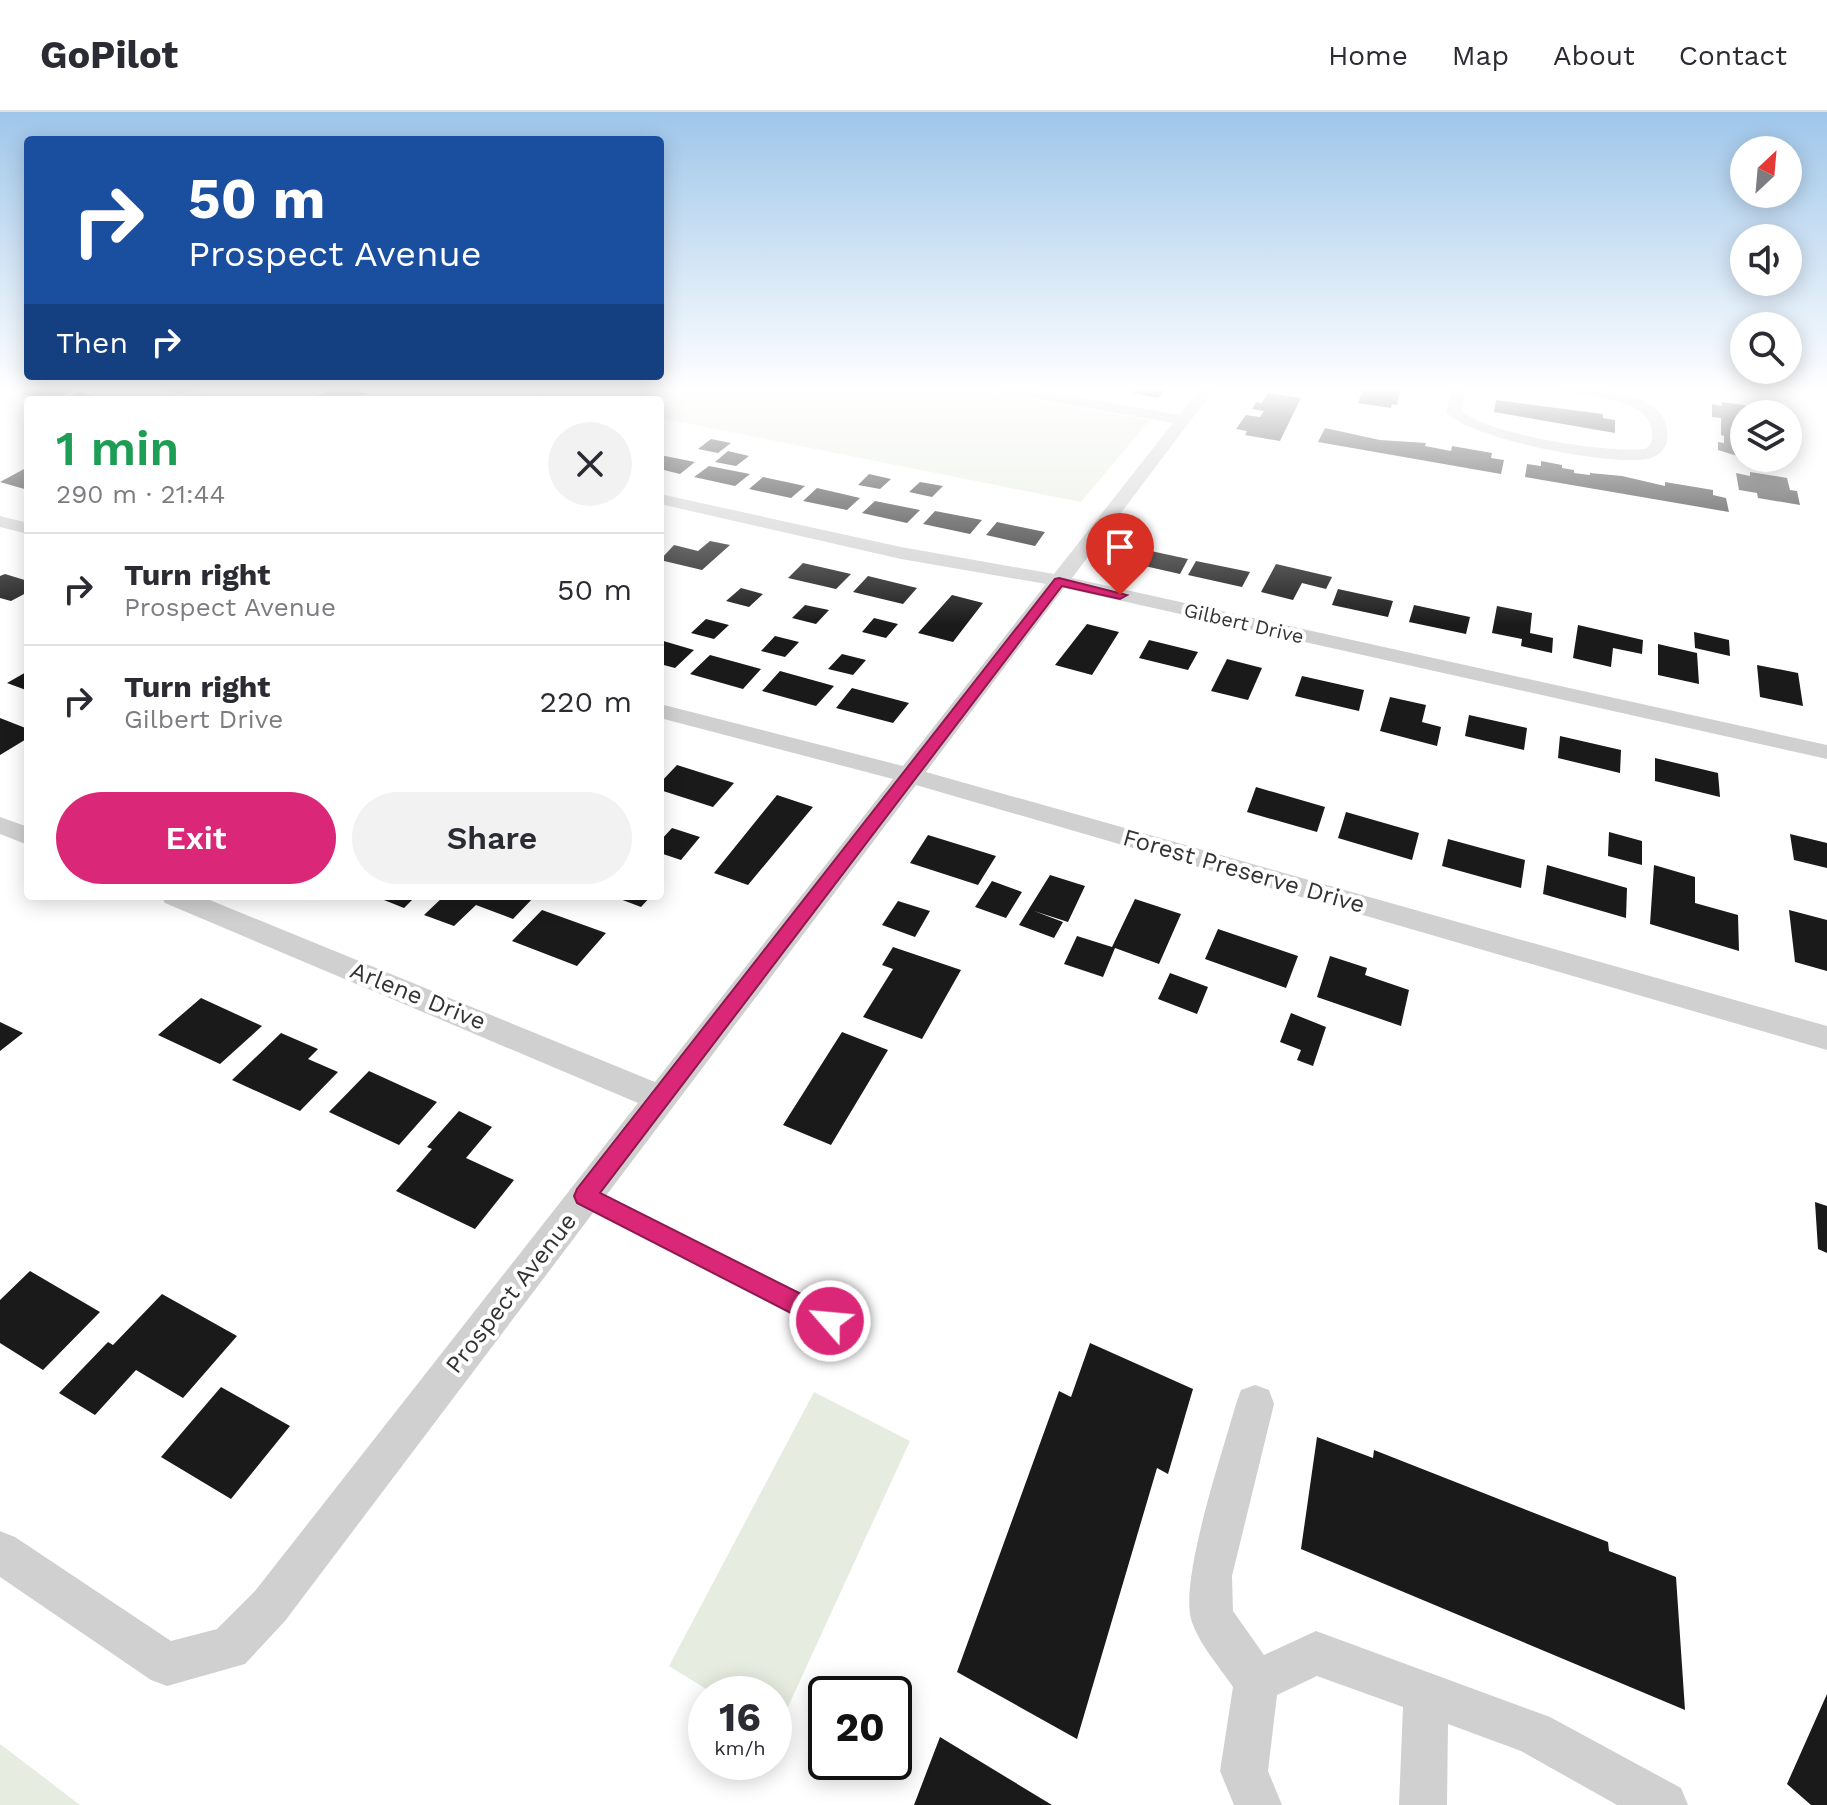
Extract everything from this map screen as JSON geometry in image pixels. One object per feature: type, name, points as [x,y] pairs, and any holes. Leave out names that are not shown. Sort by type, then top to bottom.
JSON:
[{"type":"street","name":"Prospect Avenue","points":[[0,1552],[167,1664],[229,1648],[270,1606],[1148,467]]},
{"type":"street","name":"Gilbert Drive","points":[[664,500],[901,553],[1059,582],[1827,752]]},
{"type":"street","points":[[0,521],[24,528]]},
{"type":"street","name":"Forest Preserve Drive","points":[[664,712],[909,776],[1827,1038]]},
{"type":"street","points":[[0,825],[24,834]]},
{"type":"street","name":"Arlene Drive","points":[[184,900],[545,1048],[661,1099]]},
{"type":"street","points":[[1255,1404],[1211,1576],[1212,1617],[1256,1682],[1244,1771],[1256,1804]]},
{"type":"street","points":[[1256,1682],[1316,1653],[1534,1733],[1664,1805]]},
{"type":"street","points":[[1423,1805],[1426,1694]]},
{"type":"lane","points":[[585,1196],[830,1321]]},
{"type":"shaded area","points":[[906,467],[1110,467],[1081,502]]},
{"type":"shaded area","points":[[814,1392],[910,1441],[792,1698],[792,1676],[688,1678],[669,1666]]},
{"type":"shaded area","points":[[0,1744],[80,1805],[0,1805]]},
{"type":"building","points":[[664,467],[689,467],[680,474],[664,470]]},
{"type":"building","points":[[708,467],[750,474],[735,486],[694,477]]},
{"type":"building","points":[[1461,467],[1502,467],[1501,474]]},
{"type":"building","points":[[1527,467],[1562,467],[1574,470],[1574,473],[1622,476],[1665,486],[1665,482],[1713,490],[1713,495],[1726,498],[1729,512],[1525,477]]},
{"type":"building","points":[[24,469],[24,489],[0,482]]},
{"type":"building","points":[[1750,472],[1787,478],[1790,490],[1797,491],[1800,505],[1758,498],[1757,493],[1739,490],[1736,473],[1750,476]]},
{"type":"building","points":[[869,474],[891,479],[880,489],[858,485]]},
{"type":"building","points":[[763,477],[805,486],[791,498],[749,489]]},
{"type":"building","points":[[920,482],[943,486],[932,497],[909,492]]},
{"type":"building","points":[[817,488],[860,498],[847,510],[803,501]]},
{"type":"building","points":[[875,501],[920,510],[907,523],[862,513]]},
{"type":"building","points":[[935,511],[982,520],[970,534],[923,524]]},
{"type":"building","points":[[997,522],[1045,532],[1035,546],[986,535]]},
{"type":"building","points":[[710,541],[730,545],[702,570],[664,561],[664,556],[674,545],[698,551]]},
{"type":"building","points":[[1137,548],[1188,559],[1180,574],[1127,562]]},
{"type":"building","points":[[1196,561],[1250,572],[1242,587],[1188,575]]},
{"type":"building","points":[[803,563],[851,574],[836,589],[788,578]]},
{"type":"building","points":[[1276,564],[1332,577],[1326,589],[1302,583],[1293,600],[1261,592]]},
{"type":"building","points":[[5,574],[24,580],[24,594],[11,601],[0,598],[0,576]]},
{"type":"building","points":[[868,576],[917,588],[903,604],[853,592]]},
{"type":"building","points":[[741,588],[763,594],[749,607],[726,601]]},
{"type":"building","points":[[1338,589],[1393,601],[1388,617],[1332,605]]},
{"type":"building","points":[[952,595],[983,603],[953,642],[918,633]]},
{"type":"building","points":[[805,605],[829,610],[816,624],[792,618]]},
{"type":"building","points":[[1414,605],[1470,617],[1466,634],[1409,622]]},
{"type":"building","points":[[1497,606],[1532,613],[1530,633],[1553,638],[1552,653],[1521,646],[1522,639],[1492,633]]},
{"type":"building","points":[[874,618],[898,624],[886,638],[862,632]]},
{"type":"building","points":[[706,619],[729,625],[714,639],[691,633]]},
{"type":"building","points":[[1087,624],[1119,632],[1092,675],[1055,665]]},
{"type":"building","points":[[1578,625],[1643,640],[1642,654],[1613,648],[1611,667],[1573,658]]},
{"type":"building","points":[[1694,632],[1729,640],[1730,656],[1695,648]]},
{"type":"building","points":[[775,636],[799,642],[785,657],[761,651]]},
{"type":"building","points":[[1149,640],[1198,652],[1188,670],[1139,658]]},
{"type":"building","points":[[664,641],[694,650],[675,668],[664,665]]},
{"type":"building","points":[[1658,644],[1697,653],[1699,684],[1658,675]]},
{"type":"building","points":[[842,654],[866,660],[853,675],[828,669]]},
{"type":"building","points":[[710,655],[761,669],[743,689],[690,674]]},
{"type":"building","points":[[1227,659],[1262,668],[1248,700],[1211,691]]},
{"type":"building","points":[[1757,665],[1798,673],[1803,706],[1760,697]]},
{"type":"building","points":[[780,671],[834,686],[816,706],[762,691]]},
{"type":"building","points":[[24,673],[24,689],[7,683]]},
{"type":"building","points":[[1302,676],[1364,690],[1359,711],[1295,696]]},
{"type":"building","points":[[852,688],[909,703],[893,723],[836,708]]},
{"type":"building","points":[[1390,697],[1426,705],[1422,722],[1441,727],[1437,746],[1380,731]]},
{"type":"building","points":[[1469,715],[1527,728],[1524,750],[1465,736]]},
{"type":"building","points":[[0,718],[24,727],[24,740],[0,755]]},
{"type":"building","points":[[1560,736],[1621,750],[1620,773],[1558,758]]},
{"type":"building","points":[[1655,758],[1718,773],[1720,797],[1655,781]]},
{"type":"building","points":[[677,765],[734,783],[713,807],[664,791],[664,779]]},
{"type":"building","points":[[1256,787],[1325,807],[1317,832],[1247,812]]},
{"type":"building","points":[[777,795],[813,807],[748,885],[714,873]]},
{"type":"building","points":[[1346,812],[1419,833],[1412,860],[1338,838]]},
{"type":"building","points":[[672,828],[700,837],[681,860],[664,854],[664,837]]},
{"type":"building","points":[[1609,832],[1642,841],[1642,865],[1608,856]]},
{"type":"building","points":[[1790,834],[1827,843],[1827,868],[1794,860]]},
{"type":"building","points":[[928,835],[996,856],[978,885],[910,863]]},
{"type":"building","points":[[1448,839],[1525,860],[1521,888],[1442,866]]},
{"type":"building","points":[[1547,865],[1627,888],[1626,918],[1543,894]]},
{"type":"building","points":[[1654,865],[1695,877],[1695,903],[1738,915],[1739,951],[1650,924]]},
{"type":"building","points":[[1050,875],[1085,886],[1068,922],[1034,911],[1063,922],[1054,938],[1019,925]]},
{"type":"building","points":[[992,881],[1022,892],[1006,918],[975,907]]},
{"type":"building","points":[[1135,899],[1181,914],[1159,964],[1115,948],[1103,977],[1064,964],[1077,936],[1112,947]]},
{"type":"building","points":[[384,900],[412,900],[404,908]]},
{"type":"building","points":[[440,900],[531,900],[513,919],[476,905],[454,926],[424,915]]},
{"type":"building","points":[[623,900],[647,900],[641,907]]},
{"type":"building","points":[[898,901],[930,911],[915,937],[882,925]]},
{"type":"building","points":[[542,910],[606,933],[577,966],[512,941]]},
{"type":"building","points":[[1789,910],[1827,920],[1827,971],[1795,962]]},
{"type":"building","points":[[1218,929],[1298,956],[1286,988],[1205,959]]},
{"type":"building","points":[[893,947],[961,970],[922,1039],[863,1017],[893,969],[882,965]]},
{"type":"building","points":[[1330,956],[1367,968],[1365,975],[1409,990],[1401,1026],[1317,997]]},
{"type":"building","points":[[1170,973],[1208,987],[1197,1014],[1158,999]]},
{"type":"building","points":[[201,998],[262,1026],[220,1064],[158,1035]]},
{"type":"building","points":[[1291,1013],[1326,1027],[1313,1066],[1297,1060],[1301,1050],[1280,1042]]},
{"type":"building","points":[[0,1022],[23,1033],[0,1051]]},
{"type":"building","points":[[842,1032],[888,1050],[831,1145],[783,1125]]},
{"type":"building","points":[[281,1033],[318,1049],[308,1059],[338,1072],[300,1111],[232,1080]]},
{"type":"building","points":[[369,1071],[437,1102],[399,1145],[329,1112]]},
{"type":"building","points":[[459,1111],[492,1127],[466,1158],[514,1180],[475,1229],[396,1191],[432,1149],[427,1147]]},
{"type":"building","points":[[1815,1202],[1827,1206],[1827,1253],[1818,1249]]},
{"type":"building","points":[[30,1271],[100,1312],[43,1370],[0,1343],[0,1300]]},
{"type":"building","points":[[162,1294],[237,1336],[183,1398],[136,1370],[95,1415],[59,1393],[108,1342],[113,1345]]},
{"type":"building","points":[[1090,1343],[1193,1389],[1168,1474],[1157,1468],[1077,1739],[957,1672],[1059,1391],[1071,1397]]},
{"type":"building","points":[[221,1387],[290,1426],[231,1499],[161,1457]]},
{"type":"building","points":[[1317,1437],[1373,1458],[1374,1450],[1608,1542],[1609,1551],[1676,1577],[1685,1710],[1301,1549]]},
{"type":"building","points":[[1827,1694],[1827,1805],[1811,1805],[1787,1784]]},
{"type":"building","points":[[940,1737],[1052,1805],[914,1805]]},
{"type":"route","points":[[830,1321],[585,1196],[1059,582],[1120,595]]}]
